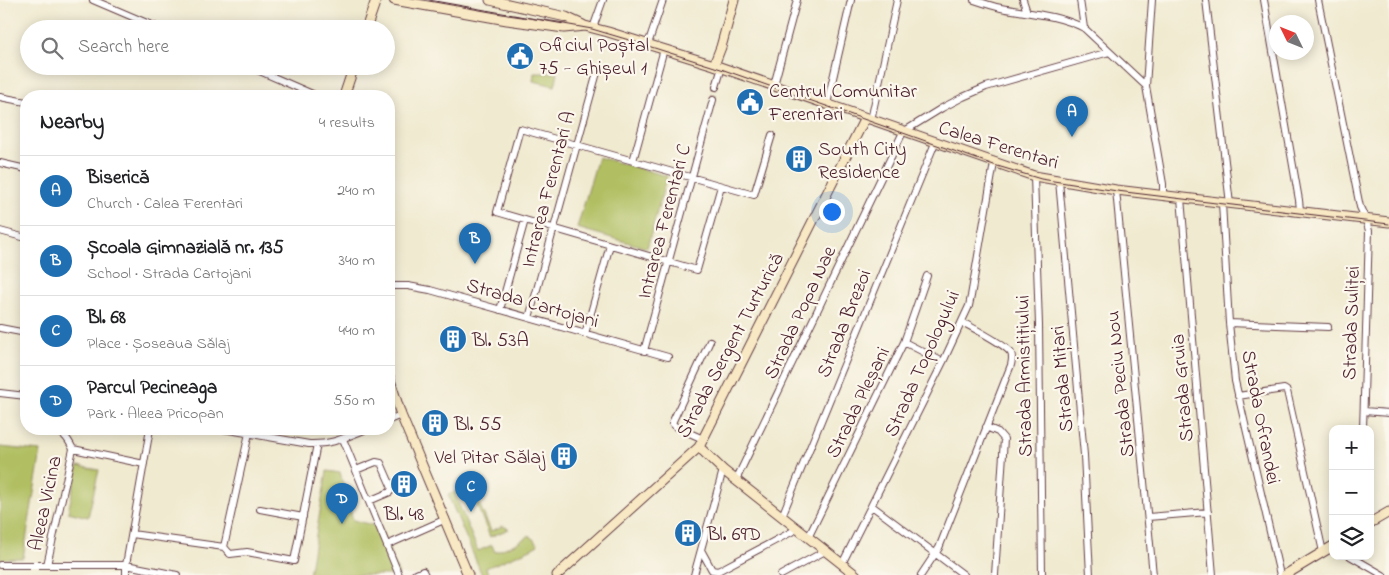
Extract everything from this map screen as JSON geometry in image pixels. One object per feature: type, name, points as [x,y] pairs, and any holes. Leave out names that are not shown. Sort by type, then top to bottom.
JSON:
[{"type":"street","points":[[93,0],[140,20]]},
{"type":"street","points":[[369,20],[376,0]]},
{"type":"street","name":"Calea Ferentari","points":[[394,0],[564,28],[589,27]]},
{"type":"street","name":"Calea Ferentari","points":[[490,0],[524,3],[589,27],[664,48],[1034,176],[1116,190],[1300,210],[1389,222]]},
{"type":"street","points":[[589,27],[603,0]]},
{"type":"street","points":[[648,44],[663,0]]},
{"type":"street","points":[[716,87],[721,47],[734,0]]},
{"type":"street","points":[[774,85],[797,0]]},
{"type":"street","points":[[828,104],[851,0]]},
{"type":"street","name":"Strada Sergent Turturică","points":[[556,575],[701,443],[868,118],[897,0]]},
{"type":"street","points":[[974,0],[1001,8],[1067,21],[1084,28],[1146,86]]},
{"type":"street","points":[[1023,0],[1027,12]]},
{"type":"street","points":[[1080,0],[1084,28]]},
{"type":"street","points":[[1152,0],[1146,86],[1164,196]]},
{"type":"street","name":"Strada Ofrandei","points":[[1206,0],[1226,203],[1229,323],[1234,381],[1280,575]]},
{"type":"street","points":[[1264,0],[1300,210]]},
{"type":"street","name":"Strada Suliței","points":[[1318,0],[1360,207],[1369,231],[1363,425]]},
{"type":"street","points":[[633,161],[664,48]]},
{"type":"street","points":[[904,131],[962,97],[986,86],[1109,52]]},
{"type":"street","name":"Intrarea Ferentari A","points":[[528,318],[598,68]]},
{"type":"street","points":[[269,75],[303,90]]},
{"type":"street","points":[[346,90],[351,75]]},
{"type":"street","points":[[0,97],[20,101]]},
{"type":"street","name":"Intrarea Ferentari C","points":[[644,350],[713,100]]},
{"type":"street","points":[[721,186],[697,270],[497,212],[520,129],[754,195],[772,134]]},
{"type":"street","name":"Strada Popa Nae","points":[[736,480],[904,131]]},
{"type":"street","name":"Strada Brezoi","points":[[782,516],[935,143]]},
{"type":"street","points":[[0,163],[20,168]]},
{"type":"street","name":"Strada Topologului","points":[[842,564],[962,322],[971,296],[994,163]]},
{"type":"street","name":"Strada Armistițiului","points":[[1034,176],[1040,325],[1042,575]]},
{"type":"street","name":"Strada Mițari","points":[[1059,181],[1084,454],[1090,575]]},
{"type":"street","name":"Strada Peciu Nou","points":[[1116,190],[1154,575]]},
{"type":"street","name":"Strada Gruia","points":[[1181,198],[1213,575]]},
{"type":"street","points":[[500,310],[525,220]]},
{"type":"street","points":[[0,231],[20,236]]},
{"type":"street","points":[[585,334],[610,245]]},
{"type":"street","name":"Strada Pleșani","points":[[808,538],[904,342],[927,276]]},
{"type":"street","name":"Strada Cartojani","points":[[395,286],[424,288],[668,357]]},
{"type":"street","points":[[920,575],[936,554],[1012,365],[1012,354],[1006,348],[962,322]]},
{"type":"street","points":[[1229,323],[1328,327]]},
{"type":"street","points":[[0,328],[20,332]]},
{"type":"street","points":[[710,341],[672,423],[701,443],[723,470],[853,574]]},
{"type":"street","points":[[904,342],[943,362]]},
{"type":"street","points":[[1238,396],[1284,389],[1287,391],[1323,552]]},
{"type":"street","points":[[0,393],[20,395]]},
{"type":"street","points":[[395,396],[401,415],[468,575]]},
{"type":"street","points":[[1364,412],[1389,413]]},
{"type":"street","points":[[395,418],[401,415]]},
{"type":"street","points":[[986,427],[998,432],[1004,439],[995,575]]},
{"type":"street","name":"Aleea Vicina","points":[[47,565],[73,448],[65,435]]},
{"type":"street","points":[[126,575],[126,565],[149,435]]},
{"type":"street","points":[[224,547],[249,435]]},
{"type":"street","points":[[256,435],[317,444],[331,443],[352,435]]},
{"type":"street","points":[[343,439],[399,575]]},
{"type":"street","points":[[132,534],[224,547],[230,554],[247,552],[294,561],[317,444]]},
{"type":"street","name":"Aleea Vicina","points":[[73,448],[144,464]]},
{"type":"street","points":[[356,470],[379,462],[392,488],[390,492],[369,501]]},
{"type":"street","points":[[694,575],[723,470]]},
{"type":"street","points":[[872,506],[964,575]]},
{"type":"street","points":[[260,509],[303,517]]},
{"type":"street","points":[[1148,517],[1208,512]]},
{"type":"street","points":[[1374,521],[1389,512]]},
{"type":"street","points":[[387,545],[446,519]]},
{"type":"street","points":[[701,550],[712,570],[718,570],[797,529]]},
{"type":"street","points":[[1292,573],[1329,548]]},
{"type":"street","points":[[781,575],[826,551]]},
{"type":"street","points":[[1357,560],[1383,575]]},
{"type":"street","points":[[0,565],[126,565],[177,575]]},
{"type":"street","points":[[414,575],[423,571],[425,575]]},
{"type":"green space","points":[[534,73],[558,73],[555,86],[533,81]]},
{"type":"green space","points":[[598,157],[667,176],[647,248],[577,228]]},
{"type":"green space","points":[[0,447],[41,451],[23,558],[0,559]]},
{"type":"green space","points":[[78,466],[99,470],[88,517],[68,512]]},
{"type":"green space","points":[[327,471],[340,473],[353,520],[380,527],[399,575],[309,575]]},
{"type":"green space","points":[[471,485],[491,531],[503,526],[509,529],[490,537],[470,489],[455,495],[478,551],[492,545],[495,552],[515,544],[530,535],[538,545],[486,568],[489,575],[482,575],[448,495]]},
{"type":"tunnel","points":[[713,100],[716,87]]},
{"type":"tram line","points":[[429,0],[592,29],[721,69],[994,165],[1041,179],[1117,191],[1389,224]]},
{"type":"place","name":"Oficiul Poștal 75 - Ghișeul 1","points":[[520,56]]},
{"type":"place","name":"Centrul Comunitar Ferentari","points":[[750,102]]},
{"type":"place","name":"Biserică","points":[[1072,137]]},
{"type":"place","name":"South City Residence","points":[[799,159]]},
{"type":"place","name":"Școala Gimnazială nr. 135","points":[[475,264]]},
{"type":"place","name":"Bl. 53A","points":[[453,339]]},
{"type":"place","name":"Bl. 55","points":[[435,423]]},
{"type":"place","name":"Vel Pitar Sălaj","points":[[564,456]]},
{"type":"place","name":"Bl. 48","points":[[404,484]]},
{"type":"place","name":"Bl. 68","points":[[471,512]]},
{"type":"place","name":"Parcul Pecineaga","points":[[342,524]]},
{"type":"place","name":"Bl. 69D","points":[[688,533]]}]
